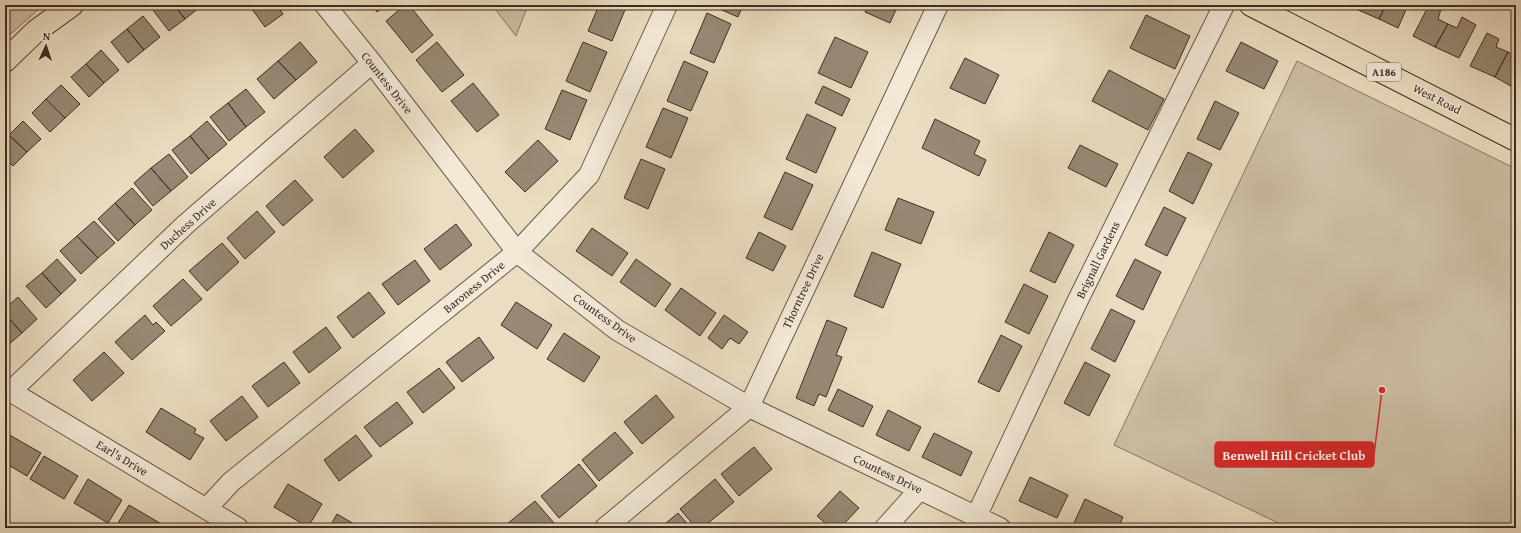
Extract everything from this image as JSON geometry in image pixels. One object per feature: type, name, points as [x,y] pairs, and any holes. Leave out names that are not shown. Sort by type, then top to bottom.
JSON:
[{"type":"main road","points":[[5,61],[36,32],[72,5]]},
{"type":"main road","name":"West Road","points":[[1251,5],[1516,140]]},
{"type":"street","name":"Countess Drive","points":[[325,5],[372,63],[517,252],[617,330],[749,407],[1000,528]]},
{"type":"street","name":"Baroness Drive","points":[[207,508],[231,482],[517,252],[589,175],[668,5]]},
{"type":"street","name":"Thorntree Drive","points":[[605,528],[749,407],[938,5]]},
{"type":"street","name":"Brignall Gardens","points":[[976,517],[1077,302],[1224,5]]},
{"type":"street","name":"Duchess Drive","points":[[8,390],[186,224],[372,63]]},
{"type":"street","name":"Earl's Drive","points":[[8,390],[207,508],[238,528]]},
{"type":"street","points":[[885,528],[920,489]]},
{"type":"shaded area","points":[[5,5],[38,5],[40,8],[5,39]]},
{"type":"shaded area","points":[[492,5],[528,5],[516,36]]},
{"type":"shaded area","points":[[1297,61],[1516,169],[1516,528],[1289,528],[1114,445]]},
{"type":"building","points":[[157,5],[174,5],[185,19],[169,31],[152,9]]},
{"type":"building","points":[[174,5],[199,5],[200,7],[185,19]]},
{"type":"building","points":[[249,5],[277,5],[283,14],[265,27]]},
{"type":"building","points":[[372,5],[386,5],[377,12]]},
{"type":"building","points":[[405,5],[409,5],[433,35],[412,53],[386,21]]},
{"type":"building","points":[[599,5],[627,5],[612,41],[588,31]]},
{"type":"building","points":[[743,5],[738,17],[713,6]]},
{"type":"building","points":[[868,5],[898,5],[890,23],[865,12]]},
{"type":"building","points":[[1358,5],[1386,5],[1379,19],[1356,9]]},
{"type":"building","points":[[1386,5],[1408,5],[1398,28],[1379,19]]},
{"type":"building","points":[[1429,5],[1434,5],[1441,9],[1438,19],[1448,24],[1435,47],[1413,36]]},
{"type":"building","points":[[707,13],[731,24],[714,63],[690,53]]},
{"type":"building","points":[[1146,15],[1190,36],[1175,69],[1130,48]]},
{"type":"building","points":[[143,16],[160,37],[144,50],[127,29]]},
{"type":"building","points":[[1462,17],[1476,25],[1459,58],[1435,47],[1448,24],[1457,28]]},
{"type":"building","points":[[127,29],[144,50],[128,63],[111,42]]},
{"type":"building","points":[[1487,33],[1499,39],[1496,47],[1508,52],[1495,77],[1470,66]]},
{"type":"building","points":[[835,37],[868,52],[851,88],[818,73]]},
{"type":"building","points":[[300,42],[317,62],[296,80],[278,61]]},
{"type":"building","points":[[437,42],[464,75],[442,92],[416,60]]},
{"type":"building","points":[[583,42],[607,52],[590,92],[566,81]]},
{"type":"building","points":[[1241,42],[1278,61],[1264,89],[1226,71]]},
{"type":"building","points":[[101,50],[119,70],[104,83],[86,64]]},
{"type":"building","points":[[1508,52],[1515,56],[1516,54],[1516,89],[1495,77]]},
{"type":"building","points":[[965,58],[999,75],[985,104],[950,88]]},
{"type":"building","points":[[278,61],[296,80],[274,99],[257,79]]},
{"type":"building","points":[[684,61],[708,72],[691,111],[667,101]]},
{"type":"building","points":[[86,64],[104,83],[89,97],[71,77]]},
{"type":"building","points":[[1109,70],[1164,99],[1148,130],[1092,101]]},
{"type":"building","points":[[473,83],[499,115],[477,132],[451,101]]},
{"type":"building","points":[[61,85],[80,104],[65,118],[46,99]]},
{"type":"building","points":[[823,86],[850,99],[842,116],[815,103]]},
{"type":"building","points":[[246,89],[265,112],[246,127],[228,103]]},
{"type":"building","points":[[562,90],[587,100],[570,140],[545,129]]},
{"type":"building","points":[[46,99],[65,118],[50,132],[32,113]]},
{"type":"building","points":[[1215,101],[1239,113],[1220,150],[1197,139]]},
{"type":"building","points":[[228,103],[246,127],[229,141],[210,117]]},
{"type":"building","points":[[663,108],[688,118],[671,158],[646,147]]},
{"type":"building","points":[[807,114],[836,128],[816,173],[786,159]]},
{"type":"building","points":[[935,119],[980,141],[974,154],[986,160],[979,176],[922,148]]},
{"type":"building","points":[[23,121],[41,139],[27,152],[9,135]]},
{"type":"building","points":[[207,121],[227,144],[209,159],[190,136]]},
{"type":"building","points":[[355,129],[374,151],[343,178],[324,157]]},
{"type":"building","points":[[9,135],[27,152],[13,166],[5,158],[5,139]]},
{"type":"building","points":[[190,136],[209,159],[191,174],[172,150]]},
{"type":"building","points":[[538,140],[558,161],[525,192],[505,172]]},
{"type":"building","points":[[1080,145],[1118,164],[1106,187],[1068,168]]},
{"type":"building","points":[[1188,152],[1212,164],[1193,204],[1169,191]]},
{"type":"building","points":[[169,154],[188,177],[171,191],[151,168]]},
{"type":"building","points":[[641,159],[665,169],[648,209],[624,198]]},
{"type":"building","points":[[151,168],[171,191],[153,206],[134,183]]},
{"type":"building","points":[[785,172],[813,185],[792,230],[764,217]]},
{"type":"building","points":[[295,180],[313,200],[283,226],[266,206]]},
{"type":"building","points":[[132,188],[152,210],[135,225],[115,203]]},
{"type":"building","points":[[898,198],[934,212],[921,244],[885,230]]},
{"type":"building","points":[[115,203],[135,225],[118,241],[98,219]]},
{"type":"building","points":[[1164,207],[1186,218],[1167,256],[1145,245]]},
{"type":"building","points":[[257,211],[275,232],[245,259],[227,238]]},
{"type":"building","points":[[94,221],[115,243],[98,258],[77,236]]},
{"type":"building","points":[[456,224],[472,245],[440,270],[424,249]]},
{"type":"building","points":[[592,228],[628,253],[612,276],[576,251]]},
{"type":"building","points":[[759,232],[786,246],[773,271],[746,258]]},
{"type":"building","points":[[1049,232],[1074,245],[1055,283],[1030,271]]},
{"type":"building","points":[[77,236],[98,258],[81,274],[60,251]]},
{"type":"building","points":[[222,243],[239,262],[207,291],[189,271]]},
{"type":"building","points":[[872,252],[901,264],[883,308],[854,296]]},
{"type":"building","points":[[57,259],[76,280],[61,294],[42,273]]},
{"type":"building","points":[[636,259],[671,284],[655,307],[620,282]]},
{"type":"building","points":[[1135,259],[1161,272],[1143,310],[1116,296]]},
{"type":"building","points":[[415,260],[430,281],[398,305],[382,284]]},
{"type":"building","points":[[42,273],[61,294],[46,308],[26,286]]},
{"type":"building","points":[[183,279],[202,299],[171,326],[153,306]]},
{"type":"building","points":[[1024,284],[1048,296],[1029,334],[1005,322]]},
{"type":"building","points":[[681,288],[716,313],[700,336],[665,310]]},
{"type":"building","points":[[369,292],[385,313],[353,338],[337,317]]},
{"type":"building","points":[[18,297],[37,319],[22,333],[5,314],[5,309]]},
{"type":"building","points":[[516,302],[552,325],[537,349],[501,325]]},
{"type":"building","points":[[1111,309],[1135,321],[1115,362],[1091,349]]},
{"type":"building","points":[[5,314],[22,333],[7,346],[5,345]]},
{"type":"building","points":[[145,315],[153,325],[156,322],[165,331],[132,360],[115,342]]},
{"type":"building","points":[[724,315],[748,332],[739,344],[730,338],[722,349],[708,338]]},
{"type":"building","points":[[827,320],[847,328],[836,355],[842,357],[826,397],[819,394],[814,406],[796,398]]},
{"type":"building","points":[[326,327],[341,348],[309,373],[293,352]]},
{"type":"building","points":[[564,333],[600,357],[584,382],[547,359]]},
{"type":"building","points":[[1001,335],[1022,346],[999,392],[978,382]]},
{"type":"building","points":[[479,337],[494,358],[462,382],[446,362]]},
{"type":"building","points":[[104,352],[124,373],[92,401],[73,380]]},
{"type":"building","points":[[284,362],[300,383],[268,407],[252,386]]},
{"type":"building","points":[[1085,362],[1110,375],[1089,416],[1064,403]]},
{"type":"building","points":[[439,368],[455,388],[423,413],[407,392]]},
{"type":"building","points":[[838,389],[873,406],[863,427],[828,410]]},
{"type":"building","points":[[656,395],[674,417],[642,444],[624,422]]},
{"type":"building","points":[[242,396],[258,417],[226,441],[210,421]]},
{"type":"building","points":[[397,402],[413,423],[380,447],[364,427]]},
{"type":"building","points":[[161,408],[196,429],[194,433],[204,438],[190,460],[146,432]]},
{"type":"building","points":[[888,410],[921,427],[909,451],[876,435]]},
{"type":"building","points":[[615,432],[633,453],[599,481],[582,460]]},
{"type":"building","points":[[6,433],[41,453],[27,476],[5,463]]},
{"type":"building","points":[[934,433],[972,452],[961,476],[922,457]]},
{"type":"building","points":[[356,435],[372,456],[339,481],[324,460]]},
{"type":"building","points":[[754,447],[772,469],[739,496],[721,474]]},
{"type":"building","points":[[44,456],[78,476],[64,499],[30,479]]},
{"type":"building","points":[[579,464],[597,486],[559,518],[541,496]]},
{"type":"building","points":[[1030,477],[1068,495],[1057,518],[1019,501]]},
{"type":"building","points":[[88,479],[122,500],[108,523],[74,503]]},
{"type":"building","points":[[715,479],[734,502],[702,528],[696,528],[680,509]]},
{"type":"building","points":[[288,484],[322,504],[308,527],[274,507]]},
{"type":"building","points":[[840,491],[859,508],[840,528],[831,528],[817,516]]},
{"type":"building","points":[[1085,499],[1123,517],[1118,528],[1084,528],[1074,523]]},
{"type":"building","points":[[535,501],[554,523],[548,528],[502,528]]},
{"type":"building","points":[[129,505],[163,525],[161,528],[115,528]]},
{"type":"building","points":[[678,513],[691,528],[660,528]]},
{"type":"building","points":[[337,514],[361,528],[329,528]]},
{"type":"place","name":"Benwell Hill Cricket Club","points":[[1382,390]]}]
